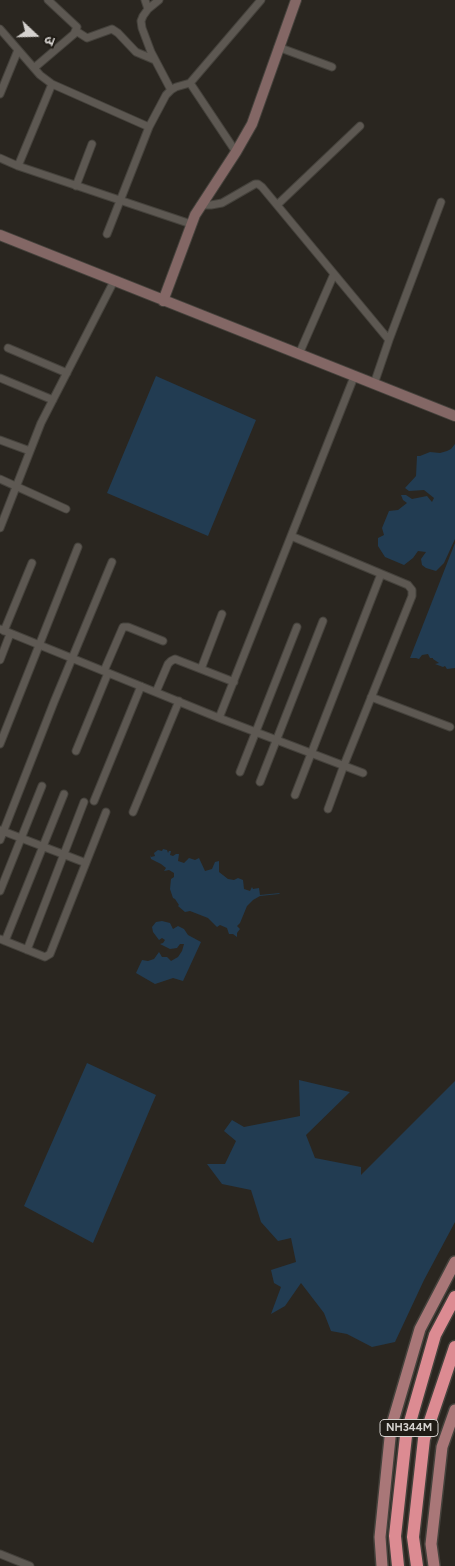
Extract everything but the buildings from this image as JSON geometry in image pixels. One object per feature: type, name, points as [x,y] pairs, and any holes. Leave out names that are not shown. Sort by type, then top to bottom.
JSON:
[{"type":"highway","name":"NH344M","points":[[398,1566],[395,1536],[406,1436],[435,1334],[455,1297]]},
{"type":"highway","name":"NH344M","points":[[417,1566],[413,1538],[424,1439],[455,1347]]},
{"type":"main road","points":[[163,301],[191,224],[200,205],[236,152],[252,124],[296,0]]},
{"type":"main road","points":[[0,235],[455,416]]},
{"type":"main road","points":[[382,1566],[380,1537],[391,1428],[420,1329],[455,1262]]},
{"type":"main road","points":[[434,1566],[431,1544],[442,1447],[455,1410]]},
{"type":"street","points":[[48,0],[75,24],[76,31]]},
{"type":"street","points":[[145,0],[148,9]]},
{"type":"street","points":[[159,0],[148,9],[142,16],[141,21],[148,44],[171,90]]},
{"type":"street","points":[[107,234],[149,127],[166,95],[176,87],[190,83],[261,0]]},
{"type":"street","points":[[0,29],[40,75],[52,84],[149,127]]},
{"type":"street","points":[[76,31],[88,38],[112,29],[136,52],[155,60]]},
{"type":"street","points":[[34,68],[76,31]]},
{"type":"street","points":[[278,47],[332,67]]},
{"type":"street","points":[[0,94],[18,50]]},
{"type":"street","points":[[190,83],[236,152]]},
{"type":"street","points":[[18,166],[52,84]]},
{"type":"street","points":[[277,204],[360,126]]},
{"type":"street","points":[[76,186],[92,144]]},
{"type":"street","points":[[0,158],[18,166],[191,224]]},
{"type":"street","points":[[200,205],[211,206],[222,203],[258,184],[277,204],[389,340]]},
{"type":"street","points":[[374,384],[441,202]]},
{"type":"street","points":[[299,354],[334,274]]},
{"type":"street","points":[[0,528],[2,516],[17,486],[41,423],[114,281]]},
{"type":"street","points":[[8,348],[67,373]]},
{"type":"street","points":[[219,718],[354,377]]},
{"type":"street","points":[[0,378],[53,400]]},
{"type":"street","points":[[0,440],[30,451]]},
{"type":"street","points":[[0,479],[66,509]]},
{"type":"street","points":[[290,536],[408,585],[412,590],[412,596],[328,809]]},
{"type":"street","points":[[0,744],[78,547]]},
{"type":"street","points":[[0,840],[2,831],[112,562]]},
{"type":"street","points":[[0,660],[5,631],[32,563]]},
{"type":"street","points":[[295,795],[381,574]]},
{"type":"street","points":[[201,669],[222,614]]},
{"type":"street","points":[[260,782],[323,621]]},
{"type":"street","points":[[76,751],[123,627],[128,627],[163,641]]},
{"type":"street","points":[[240,772],[297,627]]},
{"type":"street","points":[[5,631],[219,718],[363,773]]},
{"type":"street","points":[[156,692],[171,661],[175,659],[234,682]]},
{"type":"street","points":[[94,801],[141,686]]},
{"type":"street","points":[[371,697],[450,727]]},
{"type":"street","points":[[133,812],[179,701]]},
{"type":"street","points":[[0,891],[42,786]]},
{"type":"street","points":[[64,794],[2,940],[44,957],[50,954],[106,812]]},
{"type":"street","points":[[27,950],[84,802]]},
{"type":"street","points":[[2,831],[86,864]]},
{"type":"street","points":[[0,1554],[30,1566]]},
{"type":"water","points":[[156,376],[256,420],[208,536],[107,493]]},
{"type":"water","points":[[455,444],[455,539],[444,563],[436,571],[426,568],[422,565],[421,559],[426,552],[418,551],[404,565],[385,557],[378,546],[378,538],[384,535],[382,528],[389,511],[398,510],[407,503],[401,495],[406,495],[412,499],[427,496],[432,502],[434,498],[424,490],[409,491],[405,488],[416,476],[417,456],[430,452],[440,453],[447,451]]},
{"type":"water","points":[[455,543],[455,668],[447,669],[445,666],[435,664],[439,663],[430,658],[428,654],[422,655],[419,659],[410,658]]},
{"type":"water","points":[[163,849],[167,850],[168,853],[171,851],[170,855],[173,856],[179,854],[178,861],[184,863],[189,858],[195,860],[199,858],[205,871],[212,869],[215,862],[219,861],[219,872],[228,879],[234,880],[238,878],[243,880],[244,889],[250,891],[252,887],[253,889],[259,888],[260,895],[280,893],[260,896],[253,900],[247,906],[237,926],[240,929],[237,937],[229,934],[227,928],[220,925],[217,927],[208,918],[190,911],[185,912],[178,906],[170,889],[174,873],[169,870],[164,871],[166,868],[151,859],[150,855],[151,857],[155,856],[154,853]]},
{"type":"water","points":[[156,922],[170,923],[173,929],[178,926],[184,929],[188,935],[201,942],[183,981],[173,978],[155,984],[136,973],[142,960],[154,959],[159,952],[162,957],[167,957],[171,961],[178,957],[182,951],[184,944],[170,949],[160,944],[165,940],[162,938],[159,940],[152,927]]},
{"type":"water","points":[[87,1063],[156,1095],[93,1243],[24,1206]]},
{"type":"water","points":[[299,1080],[350,1092],[306,1135],[315,1158],[361,1167],[361,1175],[455,1081],[455,1222],[424,1280],[395,1342],[372,1347],[347,1334],[331,1331],[324,1313],[301,1283],[285,1306],[271,1314],[281,1287],[274,1283],[271,1270],[296,1262],[291,1238],[278,1241],[261,1222],[251,1190],[222,1184],[207,1164],[225,1164],[236,1141],[224,1131],[232,1120],[244,1127],[300,1116]]}]
